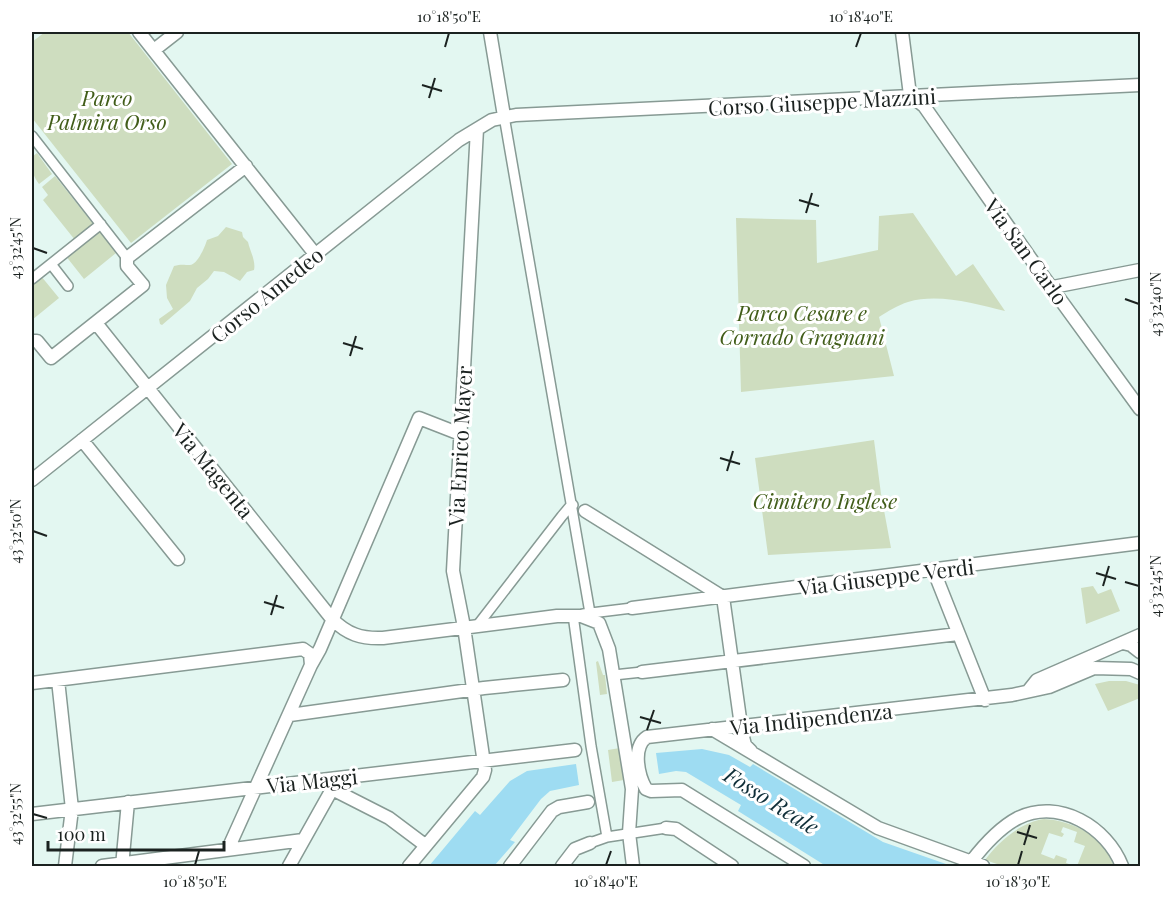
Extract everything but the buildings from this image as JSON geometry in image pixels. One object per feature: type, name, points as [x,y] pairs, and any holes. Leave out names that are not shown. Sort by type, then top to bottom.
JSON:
[{"type":"street","points":[[139,32],[315,254]]},
{"type":"street","points":[[154,50],[177,32]]},
{"type":"street","points":[[490,32],[590,613]]},
{"type":"street","points":[[902,32],[910,95]]},
{"type":"street","name":"Corso Giuseppe Mazzini","points":[[504,117],[910,95],[1140,86]]},
{"type":"street","name":"Via San Carlo","points":[[910,95],[924,106],[1140,409]]},
{"type":"street","name":"Corso Amedeo","points":[[32,477],[148,388],[459,140],[492,120],[504,117]]},
{"type":"street","name":"Via Enrico Mayer","points":[[477,129],[453,571],[471,627],[474,690],[484,761]]},
{"type":"street","points":[[32,136],[128,258]]},
{"type":"street","points":[[32,340],[37,341],[51,358],[143,285],[127,266],[128,258],[246,166]]},
{"type":"street","points":[[32,279],[101,224]]},
{"type":"street","points":[[51,264],[68,286]]},
{"type":"street","points":[[1053,287],[1140,270]]},
{"type":"street","name":"Via Magenta","points":[[96,323],[332,619],[349,633],[364,638],[383,638],[573,615],[599,623],[609,649],[614,675]]},
{"type":"street","points":[[228,849],[326,635],[419,418],[460,435]]},
{"type":"street","points":[[82,440],[178,559]]},
{"type":"street","points":[[572,504],[723,597],[741,726],[745,746],[752,752]]},
{"type":"street","points":[[471,627],[572,504]]},
{"type":"street","name":"Via Giuseppe Verdi","points":[[632,608],[1140,543]]},
{"type":"street","points":[[933,569],[985,700]]},
{"type":"street","points":[[608,837],[591,746],[573,615],[632,608]]},
{"type":"street","points":[[633,867],[629,833],[633,795],[639,781],[635,749],[614,675],[958,634]]},
{"type":"street","points":[[32,683],[303,649],[314,647],[326,635]]},
{"type":"street","points":[[1029,690],[1037,680],[1140,635]]},
{"type":"street","points":[[1123,643],[1131,645],[1140,652]]},
{"type":"street","points":[[303,649],[310,654],[311,664]]},
{"type":"street","name":"Via Indipendenza","points":[[635,749],[647,737],[985,700],[1049,687],[1094,668],[1131,669],[1140,673]]},
{"type":"street","points":[[290,715],[581,678]]},
{"type":"street","points":[[58,680],[72,809],[65,867]]},
{"type":"street","points":[[712,729],[878,828],[977,864],[991,838],[1012,822],[1030,814],[1045,811],[1072,816],[1093,827],[1110,843],[1122,867]]},
{"type":"street","name":"Via Maggi","points":[[32,814],[575,750],[591,746]]},
{"type":"street","points":[[409,867],[483,777],[484,761]]},
{"type":"street","points":[[289,867],[338,777]]},
{"type":"street","points":[[639,781],[651,790],[682,790],[804,867]]},
{"type":"street","points":[[332,789],[389,818],[425,845]]},
{"type":"street","points":[[510,867],[552,811],[559,807],[601,799]]},
{"type":"street","points":[[122,865],[128,802]]},
{"type":"street","points":[[562,867],[575,849],[590,843],[608,837],[666,828],[676,830],[732,867]]},
{"type":"street","points":[[102,867],[303,840]]},
{"type":"green space","name":"Parco Palmira Orso","points":[[45,32],[128,32],[232,164],[131,243],[32,118],[32,42]]},
{"type":"green space","points":[[37,153],[52,174],[39,184],[32,165],[32,157]]},
{"type":"green space","points":[[55,176],[94,225],[75,240],[43,200],[48,195],[42,187]]},
{"type":"green space","name":"Parco Cesare e Corrado Gragnani","points":[[913,213],[956,276],[973,264],[1005,311],[944,299],[908,302],[879,317],[894,376],[741,392],[736,218],[816,220],[817,263],[878,250],[879,216]]},
{"type":"green space","points":[[226,227],[242,232],[248,242],[254,270],[247,272],[240,281],[224,272],[214,271],[197,288],[190,301],[162,325],[160,324],[159,319],[173,309],[167,298],[166,285],[174,266],[193,264],[207,240],[218,236]]},
{"type":"green space","points":[[98,229],[116,253],[84,279],[65,255]]},
{"type":"green space","points":[[41,276],[59,298],[32,320],[32,284]]},
{"type":"green space","name":"Cimitero Inglese","points":[[874,440],[891,548],[768,555],[755,458]]},
{"type":"green space","points":[[1093,586],[1098,594],[1111,589],[1120,611],[1086,624],[1081,588]]},
{"type":"green space","points":[[598,661],[605,675],[607,694],[600,695],[596,662]]},
{"type":"green space","points":[[1126,681],[1140,685],[1140,698],[1108,711],[1095,684]]},
{"type":"green space","points":[[620,748],[624,780],[612,782],[608,750]]},
{"type":"green space","points":[[1044,819],[1066,823],[1095,838],[1103,846],[1114,866],[1077,866],[1085,846],[1074,842],[1077,832],[1063,827],[1062,837],[1049,833],[1041,854],[1054,859],[1056,855],[1067,859],[1066,863],[1075,866],[1003,866],[985,860],[996,846],[1011,834],[1027,824]]},
{"type":"water","name":"Fosso Reale","points":[[702,749],[729,755],[750,767],[753,764],[883,842],[946,864],[945,866],[826,866],[738,811],[741,805],[686,772],[659,774],[656,753]]},
{"type":"water","points":[[576,764],[579,785],[550,791],[541,799],[510,840],[515,842],[494,866],[429,866],[475,811],[480,815],[510,781],[527,771]]}]
